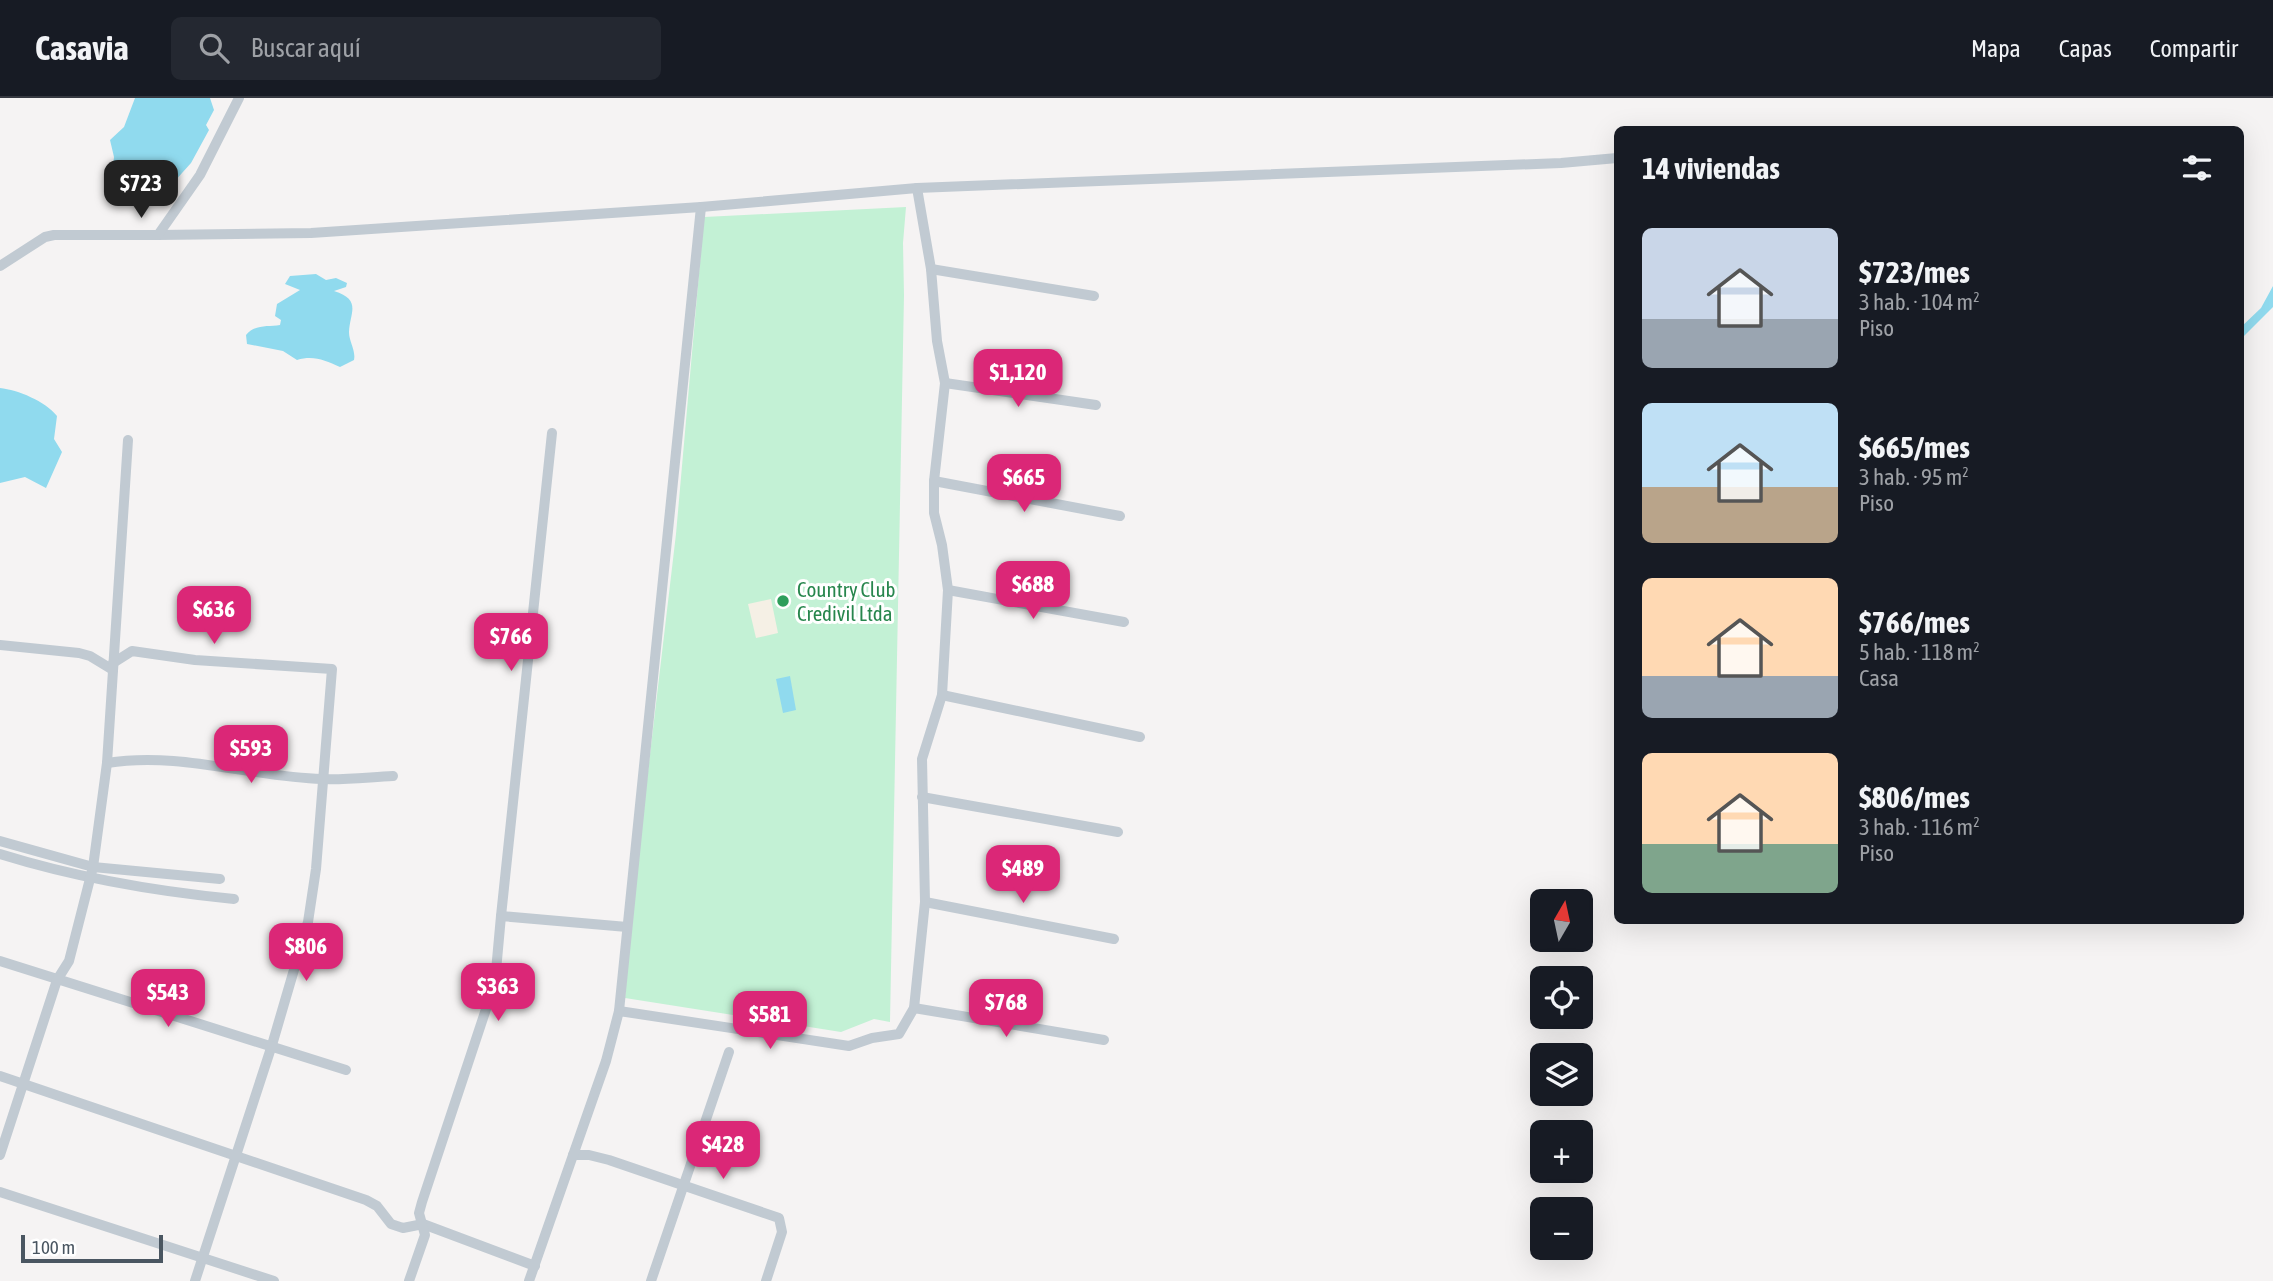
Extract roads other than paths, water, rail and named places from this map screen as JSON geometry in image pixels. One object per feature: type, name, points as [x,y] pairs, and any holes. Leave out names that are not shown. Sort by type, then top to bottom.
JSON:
[{"type":"street","points":[[159,235],[200,175],[239,98]]},
{"type":"street","points":[[0,266],[45,237],[54,235],[311,233],[917,188],[1561,163],[1614,158]]},
{"type":"street","points":[[619,1011],[849,1046],[872,1038],[899,1034],[914,1007],[925,901],[922,759],[942,695],[948,590],[942,545],[934,513],[934,481],[945,383],[937,341],[931,269],[917,188]]},
{"type":"street","points":[[529,1281],[606,1061],[619,1011],[701,206]]},
{"type":"street","points":[[931,269],[1094,296]]},
{"type":"street","points":[[945,383],[1096,405]]},
{"type":"street","points":[[409,1281],[423,1242],[423,1224],[419,1213],[422,1202],[495,982],[552,433]]},
{"type":"street","points":[[0,1155],[57,980],[69,961],[93,867],[107,763],[128,440]]},
{"type":"street","points":[[934,481],[1120,516]]},
{"type":"street","points":[[948,590],[1124,622]]},
{"type":"street","points":[[0,645],[79,653],[113,667]]},
{"type":"street","points":[[113,667],[132,651],[195,660],[332,669],[321,779],[316,869],[308,922],[272,1045],[195,1281]]},
{"type":"street","points":[[942,695],[1140,737]]},
{"type":"street","points":[[107,763],[131,759],[223,766],[321,779],[393,776]]},
{"type":"street","points":[[922,797],[1118,832]]},
{"type":"street","points":[[0,841],[93,867],[220,879]]},
{"type":"street","points":[[0,854],[90,879],[165,892],[234,899]]},
{"type":"street","points":[[925,901],[1114,939]]},
{"type":"street","points":[[501,916],[627,927]]},
{"type":"street","points":[[0,961],[346,1070]]},
{"type":"street","points":[[914,1007],[1104,1040]]},
{"type":"street","points":[[651,1281],[729,1052]]},
{"type":"street","points":[[0,1076],[366,1200],[377,1206],[391,1224],[403,1228],[423,1224],[535,1266]]},
{"type":"street","points":[[573,1155],[599,1158],[779,1218],[782,1232],[766,1281]]},
{"type":"street","points":[[0,1192],[274,1281]]},
{"type":"water","points":[[135,98],[210,98],[214,110],[206,125],[209,130],[191,163],[156,202],[147,205],[121,195],[118,182],[112,174],[114,157],[110,140],[124,127]]},
{"type":"water","points":[[316,274],[326,280],[336,278],[347,283],[346,287],[334,291],[348,298],[351,303],[349,332],[354,360],[340,367],[319,359],[297,360],[283,351],[247,344],[246,335],[253,329],[280,325],[281,320],[275,316],[277,304],[300,290],[285,284],[290,276]]},
{"type":"water","points":[[2273,286],[2273,307],[2244,336],[2244,324],[2261,308]]},
{"type":"water","points":[[0,388],[31,397],[57,416],[54,439],[62,452],[46,488],[25,477],[0,483]]},
{"type":"water","points":[[790,676],[796,710],[783,713],[776,679]]},
{"type":"place","name":"Country Club Credivil Ltda","points":[[783,601]]}]
